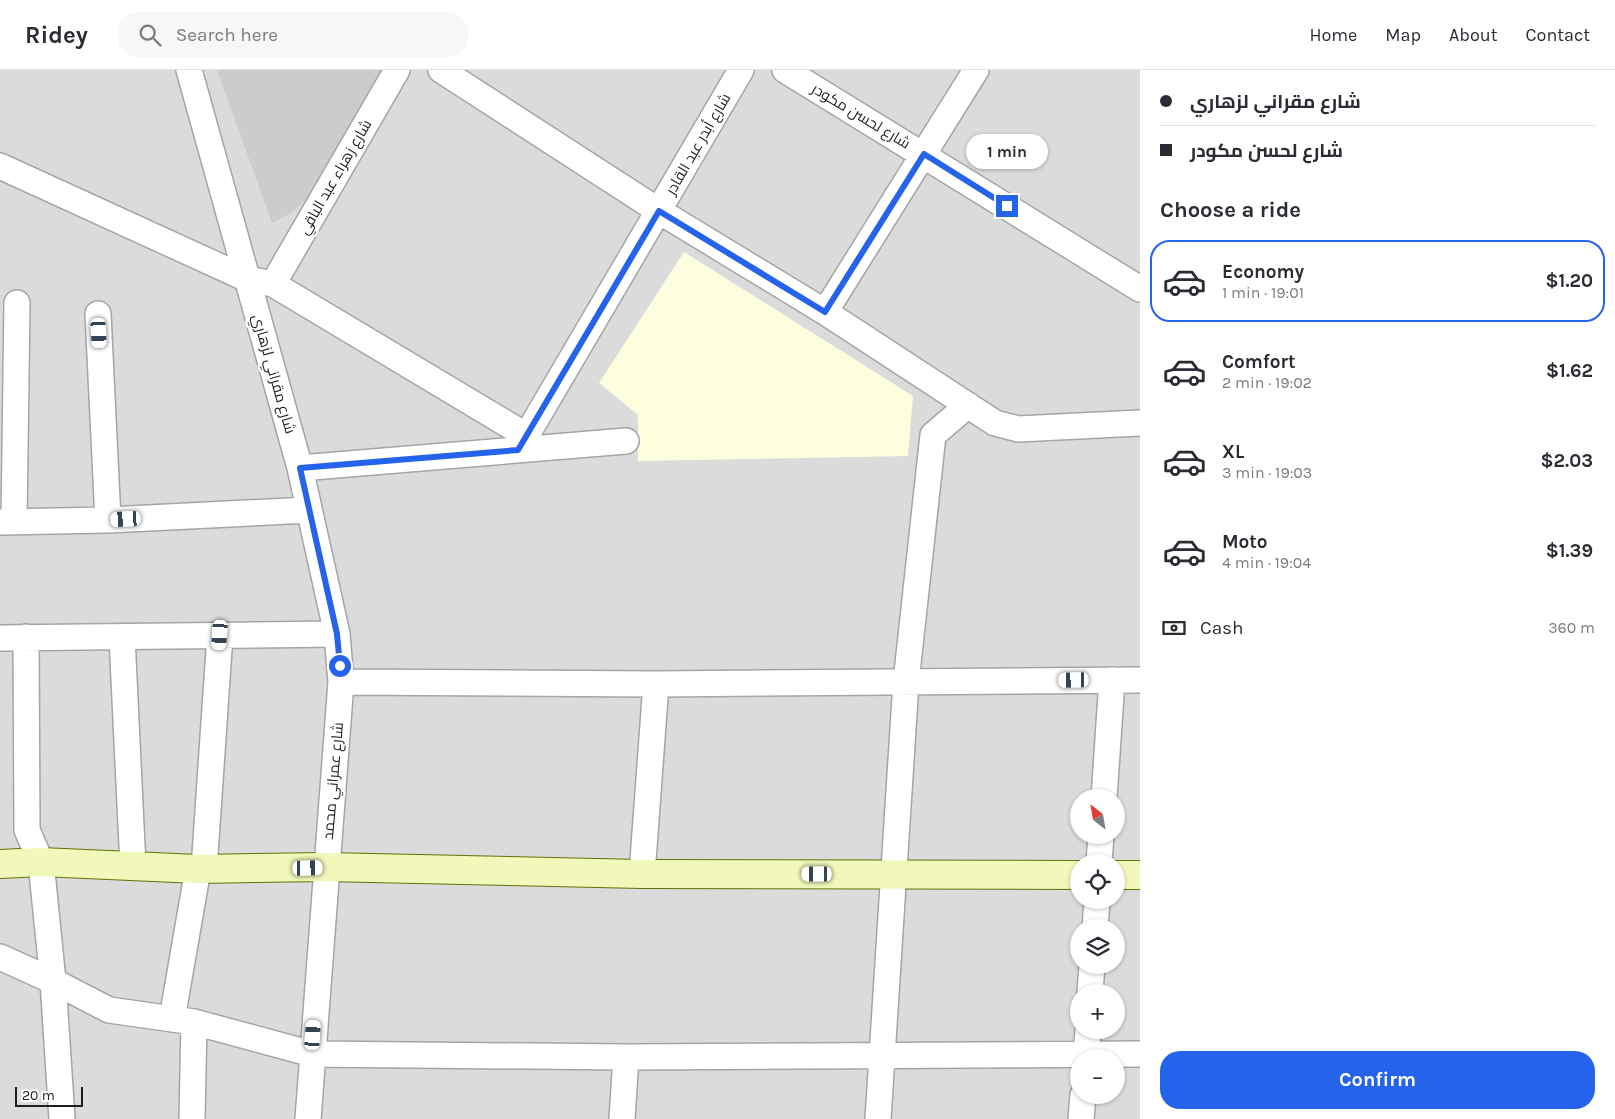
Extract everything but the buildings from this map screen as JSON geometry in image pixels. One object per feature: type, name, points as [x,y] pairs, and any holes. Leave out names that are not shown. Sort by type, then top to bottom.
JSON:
[{"type":"street","name":"شارع مقراني لزهاري","points":[[189,70],[300,468],[337,634],[341,682]]},
{"type":"street","name":"شارع زهراء عبد الباقي","points":[[273,284],[397,70]]},
{"type":"street","points":[[441,70],[659,211],[825,312],[995,423],[1018,429],[1140,423]]},
{"type":"street","name":"شارع أبدر عبد القادر","points":[[522,443],[742,70]]},
{"type":"street","name":"شارع لحسن مكودر","points":[[785,70],[1140,289]]},
{"type":"street","points":[[825,312],[976,70]]},
{"type":"street","points":[[0,166],[247,278],[273,284],[522,443]]},
{"type":"street","points":[[16,303],[7,522],[108,520],[309,510]]},
{"type":"street","points":[[98,314],[108,520]]},
{"type":"street","points":[[878,1119],[880,1056],[895,874],[906,682],[933,435],[968,404]]},
{"type":"street","points":[[300,468],[522,443],[626,441]]},
{"type":"street","points":[[0,638],[337,634]]},
{"type":"street","points":[[192,1119],[183,1021],[201,869],[220,635]]},
{"type":"street","points":[[26,637],[27,830],[41,862],[53,980],[62,1119]]},
{"type":"street","points":[[122,638],[133,867]]},
{"type":"street","points":[[1105,789],[1112,680]]},
{"type":"street","points":[[341,682],[656,684],[1140,680]]},
{"type":"street","name":"شارع عمراني محمد","points":[[308,1119],[325,867],[341,682]]},
{"type":"street","points":[[642,874],[656,684]]},
{"type":"street","points":[[0,864],[41,862],[201,869],[325,867],[642,874],[1070,875]]},
{"type":"street","points":[[1125,875],[1140,875]]},
{"type":"street","points":[[0,957],[53,980],[109,1010],[183,1021],[312,1054],[626,1057],[1070,1056]]},
{"type":"street","points":[[1125,1055],[1140,1054]]},
{"type":"street","points":[[622,1119],[626,1057]]},
{"type":"street","points":[[1082,1119],[1083,1104]]},
{"type":"shaded area","points":[[0,70],[1140,70],[1140,1119],[0,1119]]},
{"type":"shaded area","points":[[217,70],[388,70],[313,193],[292,213],[272,223]]},
{"type":"shaded area","points":[[684,252],[913,396],[908,456],[638,461],[638,415],[599,383]]},
{"type":"route","points":[[340,666],[337,634],[300,468],[518,450],[659,211],[825,312],[924,154],[1007,206]]}]
